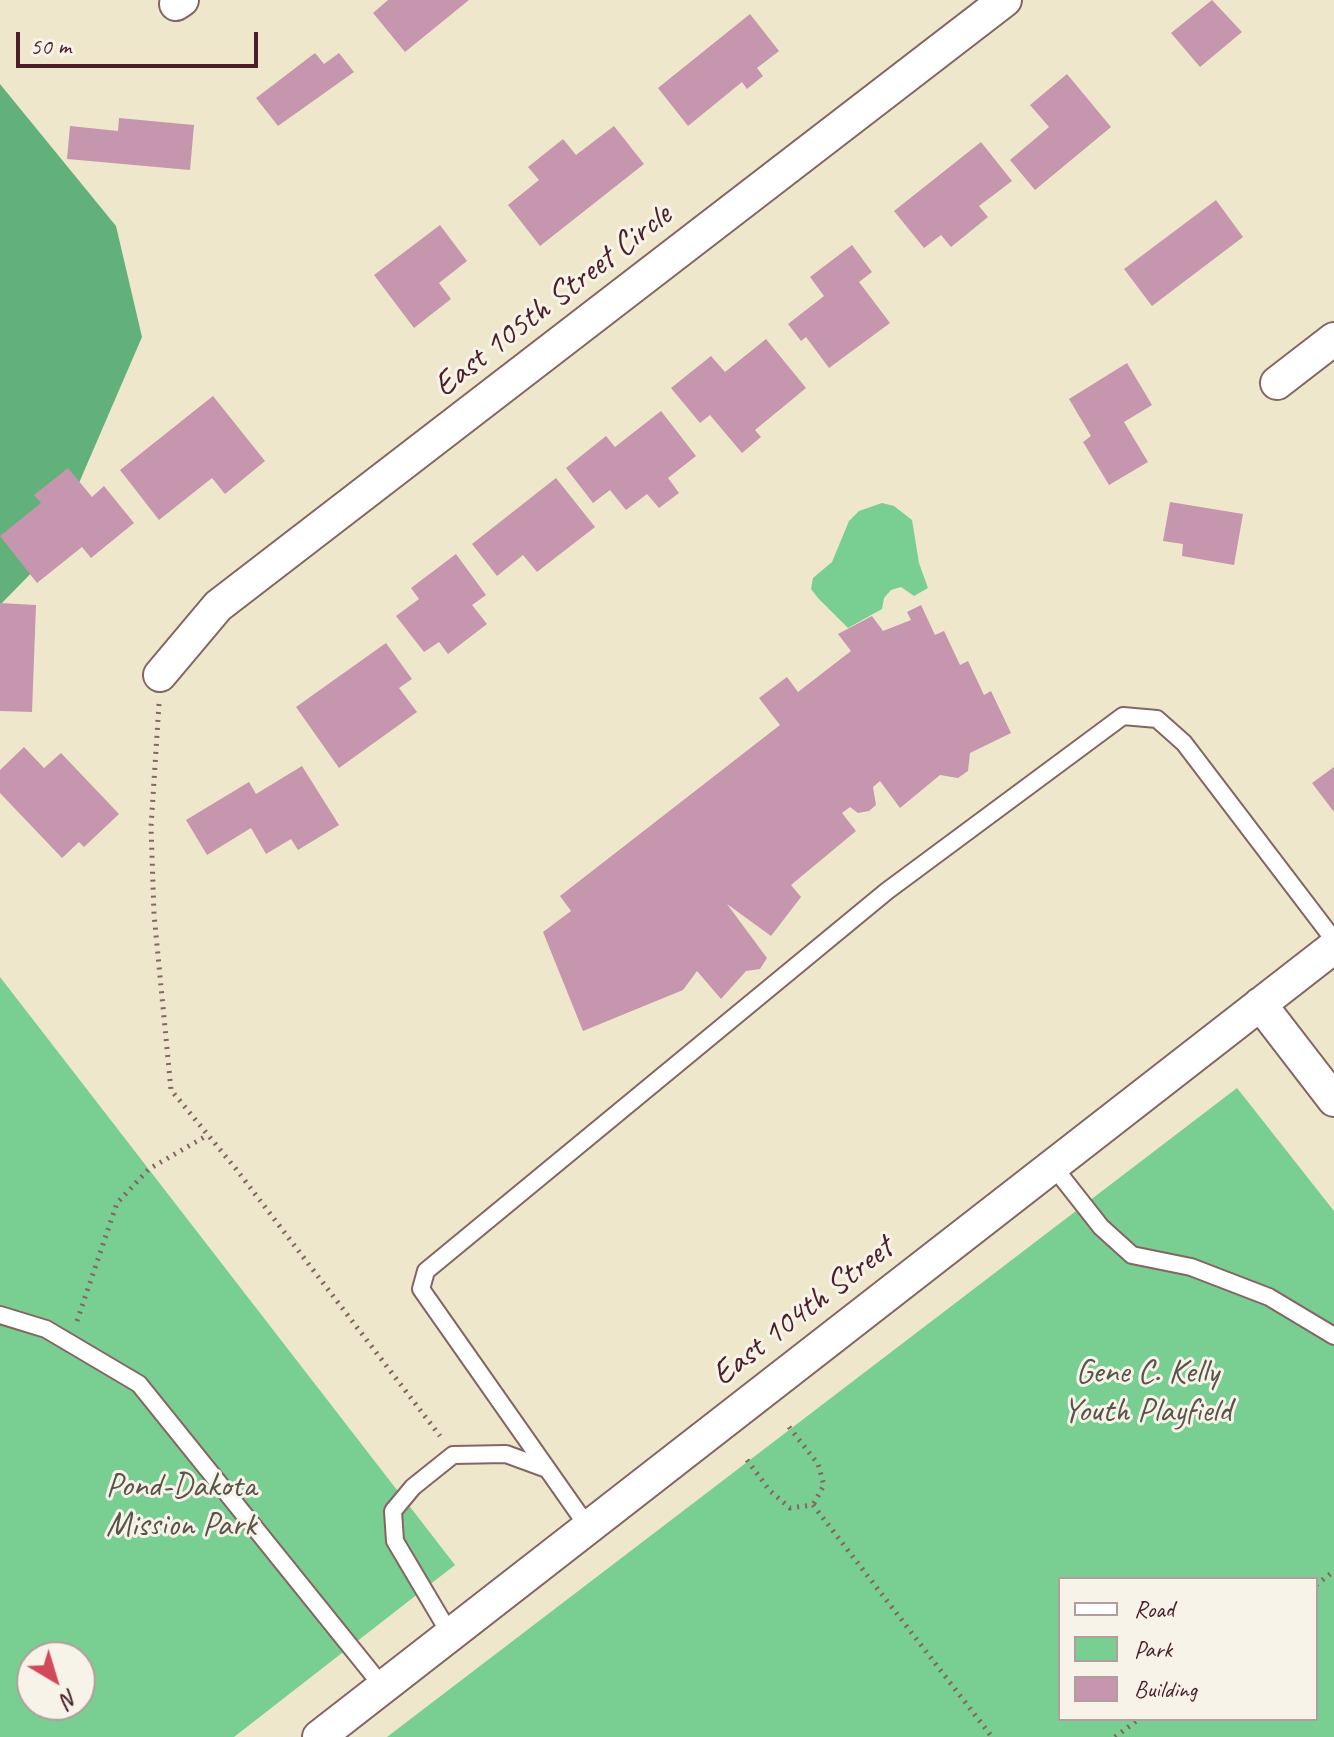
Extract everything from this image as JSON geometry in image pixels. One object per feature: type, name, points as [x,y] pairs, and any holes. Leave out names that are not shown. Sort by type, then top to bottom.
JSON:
[{"type":"street","name":"East 105th Street Circle","points":[[160,675],[218,606],[1005,0]]},
{"type":"street","points":[[1277,383],[1334,339]]},
{"type":"street","name":"East 104th Street","points":[[319,1737],[1334,947]]},
{"type":"street","points":[[1260,1004],[1334,1100]]},
{"type":"lane","points":[[588,1527],[421,1289],[426,1271],[887,891],[1123,716],[1157,719],[1184,743],[1334,940]]},
{"type":"lane","points":[[1053,1166],[1101,1227],[1132,1255],[1191,1267],[1269,1297],[1334,1336]]},
{"type":"lane","points":[[0,1315],[46,1329],[139,1384],[383,1687]]},
{"type":"lane","points":[[450,1634],[395,1541],[393,1511],[413,1487],[453,1455],[506,1454],[549,1469]]},
{"type":"path","points":[[160,675],[151,827],[162,1007],[171,1090],[453,1455]]},
{"type":"path","points":[[69,1343],[117,1203],[149,1169],[208,1135]]},
{"type":"path","points":[[789,1427],[818,1464],[824,1485],[813,1505]]},
{"type":"path","points":[[747,1460],[770,1491],[790,1508],[813,1505]]},
{"type":"path","points":[[813,1505],[992,1737]]},
{"type":"path","points":[[1318,1583],[1334,1571]]},
{"type":"path","points":[[1115,1737],[1136,1721]]},
{"type":"green space","points":[[0,84],[116,226],[142,337],[47,557],[0,605]]},
{"type":"green space","points":[[882,503],[894,506],[912,520],[919,563],[928,588],[914,596],[901,587],[891,590],[884,598],[882,609],[848,628],[811,589],[813,578],[832,562],[849,521],[859,511]]},
{"type":"green space","name":"Pond-Dakota Mission Park","points":[[0,977],[455,1565],[234,1737],[0,1737]]},
{"type":"green space","name":"Gene C. Kelly Youth Playfield","points":[[1237,1088],[1334,1211],[1334,1737],[387,1737]]},
{"type":"building","points":[[388,0],[469,0],[405,52],[373,13]]},
{"type":"building","points":[[1212,0],[1242,32],[1200,67],[1171,33]]},
{"type":"building","points":[[750,14],[779,51],[757,68],[763,76],[747,89],[742,82],[688,126],[658,88]]},
{"type":"building","points":[[315,53],[324,64],[339,53],[354,72],[278,126],[256,98]]},
{"type":"building","points":[[1067,74],[1111,127],[1035,190],[1010,160],[1049,127],[1030,105]]},
{"type":"building","points":[[119,118],[194,125],[190,170],[67,159],[70,126],[118,131]]},
{"type":"building","points":[[614,126],[644,164],[540,246],[508,205],[539,180],[528,167],[563,139],[576,155]]},
{"type":"building","points":[[981,142],[1012,181],[979,206],[988,217],[951,247],[941,235],[924,248],[894,211]]},
{"type":"building","points":[[1216,200],[1243,237],[1152,306],[1124,269]]},
{"type":"building","points":[[440,225],[467,261],[439,283],[451,299],[414,328],[374,275]]},
{"type":"building","points":[[852,245],[872,272],[859,282],[890,323],[829,368],[806,337],[801,341],[788,324],[824,296],[810,277]]},
{"type":"building","points":[[766,339],[806,388],[755,430],[761,437],[742,453],[710,415],[700,423],[671,388],[711,356],[725,372]]},
{"type":"building","points":[[1127,363],[1152,405],[1124,422],[1148,462],[1109,485],[1083,442],[1091,436],[1069,399]]},
{"type":"building","points":[[213,396],[265,461],[225,494],[212,478],[159,520],[120,470]]},
{"type":"building","points":[[661,411],[696,456],[668,478],[679,493],[659,508],[647,494],[626,510],[610,490],[593,503],[566,468],[606,436],[615,447]]},
{"type":"building","points":[[68,468],[92,497],[104,486],[134,523],[91,558],[82,547],[37,583],[0,536],[41,503],[34,495]]},
{"type":"building","points":[[556,478],[595,527],[537,572],[523,555],[497,576],[472,544]]},
{"type":"building","points":[[1170,502],[1243,514],[1234,565],[1182,556],[1183,544],[1163,541]]},
{"type":"building","points":[[456,554],[486,595],[472,605],[487,624],[448,654],[439,642],[424,652],[396,616],[419,599],[411,588]]},
{"type":"building","points":[[0,603],[36,605],[32,712],[0,711]]},
{"type":"building","points":[[921,605],[935,635],[944,631],[960,665],[968,661],[984,695],[991,691],[1011,733],[970,753],[968,771],[958,778],[940,775],[900,808],[880,781],[873,787],[876,805],[869,811],[858,813],[850,807],[842,813],[856,831],[791,885],[801,897],[771,936],[727,904],[767,958],[760,969],[746,971],[721,999],[697,971],[683,990],[583,1031],[543,932],[571,911],[560,896],[780,725],[759,698],[787,677],[798,692],[851,651],[838,634],[872,616],[883,631],[911,620],[907,612]]},
{"type":"building","points":[[386,643],[412,679],[399,688],[417,712],[339,768],[296,707]]},
{"type":"building","points":[[24,747],[44,768],[61,753],[119,814],[84,847],[79,842],[62,858],[0,793],[0,770]]},
{"type":"building","points":[[302,766],[339,825],[298,850],[291,839],[266,854],[251,828],[207,855],[186,820],[249,782],[256,794]]},
{"type":"building","points":[[1334,767],[1334,812],[1312,783]]}]
